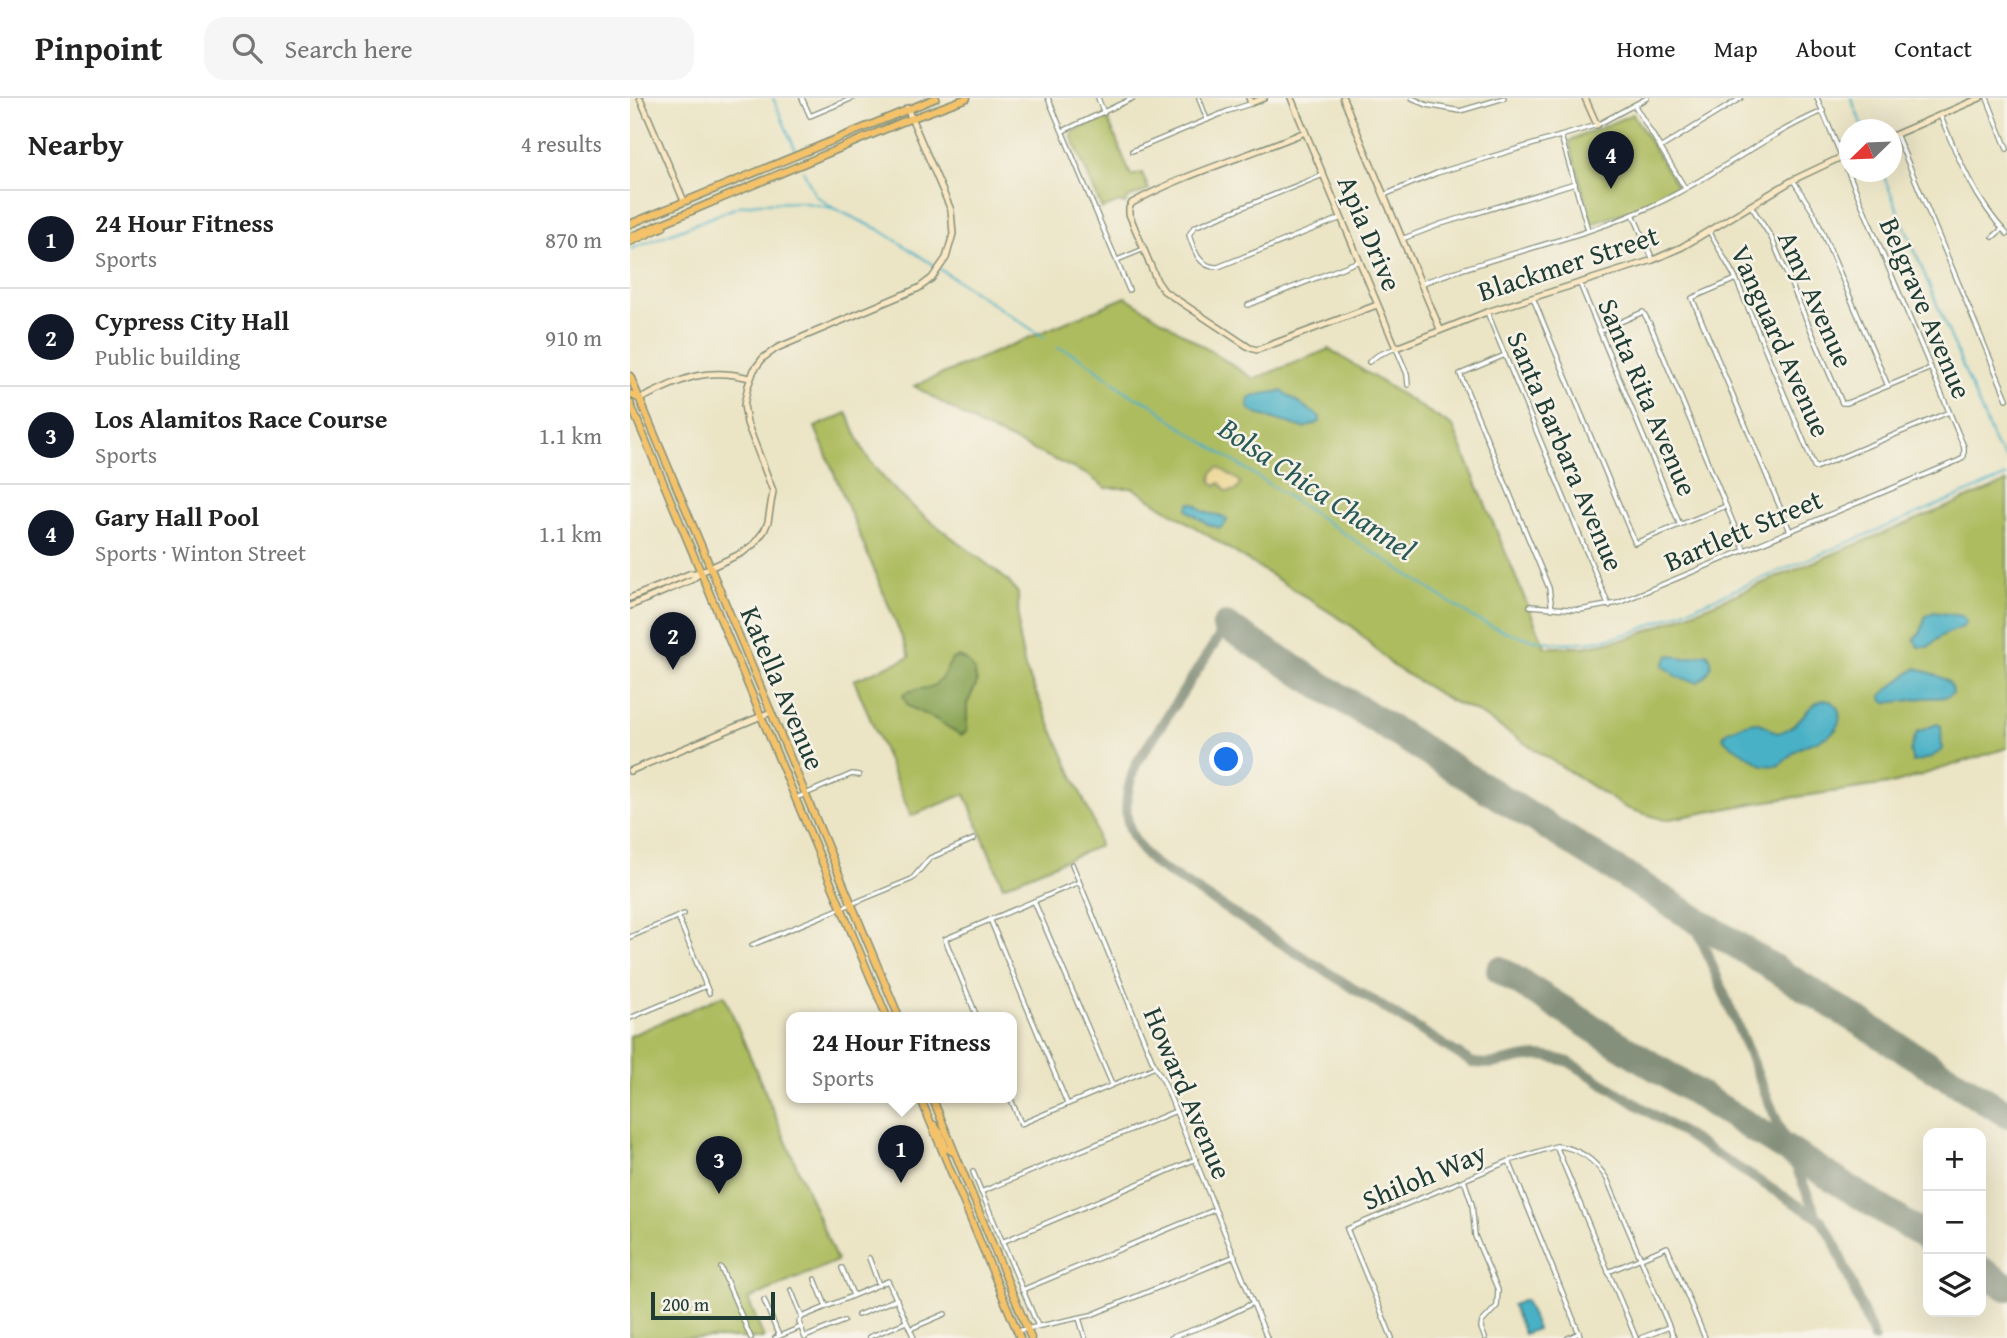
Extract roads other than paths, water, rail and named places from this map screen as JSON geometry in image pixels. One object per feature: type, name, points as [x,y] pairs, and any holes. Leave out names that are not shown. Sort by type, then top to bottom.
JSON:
[{"type":"main road","points":[[630,224],[936,98]]},
{"type":"main road","points":[[630,237],[912,118],[967,98]]},
{"type":"main road","points":[[630,242],[678,220],[684,214]]},
{"type":"main road","name":"Katella Avenue","points":[[630,376],[897,1012]]},
{"type":"main road","points":[[630,394],[640,399]]},
{"type":"main road","points":[[631,406],[634,402],[644,409]]},
{"type":"main road","name":"Katella Avenue","points":[[631,406],[885,1012]]},
{"type":"main road","points":[[922,1103],[1019,1335]]},
{"type":"main road","points":[[934,1103],[1031,1338]]},
{"type":"main road","points":[[930,1121],[940,1133],[946,1148],[953,1152]]},
{"type":"street","points":[[640,98],[684,201]]},
{"type":"street","points":[[802,98],[810,116],[853,98]]},
{"type":"street","points":[[1048,98],[1129,290]]},
{"type":"street","points":[[1098,98],[1104,113]]},
{"type":"street","points":[[1063,131],[1133,98]]},
{"type":"street","points":[[1199,98],[1207,120]]},
{"type":"street","points":[[1132,151],[1250,101],[1264,98]]},
{"type":"street","name":"Apia Drive","points":[[1291,98],[1407,374],[1408,385]]},
{"type":"street","points":[[1343,98],[1440,329]]},
{"type":"street","points":[[1412,98],[1460,111],[1504,98]]},
{"type":"street","points":[[1586,98],[1597,125]]},
{"type":"street","points":[[1384,195],[1437,173],[1597,125],[1647,98]]},
{"type":"street","points":[[1660,148],[1741,98]]},
{"type":"street","name":"Belgrave Avenue","points":[[1817,98],[1839,149]]},
{"type":"street","points":[[1902,132],[1980,98]]},
{"type":"street","points":[[1987,98],[2007,149]]},
{"type":"street","points":[[1634,106],[1685,188]]},
{"type":"street","points":[[630,598],[689,574],[701,572],[754,544],[768,522],[773,491],[744,413],[750,378],[763,358],[777,348],[919,288],[942,265],[953,234],[951,210],[907,108]]},
{"type":"street","points":[[1420,284],[1633,214],[1685,188],[1792,124],[1823,111]]},
{"type":"street","points":[[1940,115],[1966,176],[2007,234]]},
{"type":"street","points":[[1305,132],[1229,161],[1130,205],[1129,214],[1157,281],[1164,291],[1250,348],[1257,350],[1377,305]]},
{"type":"street","points":[[1562,136],[1588,230]]},
{"type":"street","points":[[1902,153],[2007,399]]},
{"type":"street","name":"Blackmer Street","points":[[1369,362],[1378,355],[1487,312],[1653,260],[1709,231],[1793,180],[1839,157]]},
{"type":"street","points":[[1323,175],[1194,227],[1190,232],[1190,239],[1200,261],[1213,268],[1341,218]]},
{"type":"street","points":[[1793,180],[1815,215],[1888,386],[1931,368]]},
{"type":"street","name":"Belgrave Avenue","points":[[1853,182],[1964,446],[1964,456]]},
{"type":"street","points":[[1402,239],[1441,224],[1575,183]]},
{"type":"street","name":"Amy Avenue","points":[[1751,206],[1771,237],[1838,398],[1842,403],[1847,403],[1888,386]]},
{"type":"street","points":[[1633,214],[1653,260]]},
{"type":"street","points":[[1993,237],[2002,229]]},
{"type":"street","name":"Vanguard Avenue","points":[[1709,231],[1736,279],[1815,468],[1949,412]]},
{"type":"street","points":[[1117,260],[1144,248]]},
{"type":"street","points":[[1248,305],[1359,261]]},
{"type":"street","points":[[1736,279],[1692,298],[1790,531]]},
{"type":"street","name":"Santa Rita Avenue","points":[[1580,284],[1681,525]]},
{"type":"street","points":[[1533,298],[1635,543],[1726,506]]},
{"type":"street","name":"Santa Barbara Avenue","points":[[1487,312],[1609,606]]},
{"type":"street","points":[[1600,331],[1643,312],[1744,550]]},
{"type":"street","points":[[1505,355],[1460,374],[1549,588],[1552,609]]},
{"type":"street","points":[[640,399],[704,373],[731,373],[750,378]]},
{"type":"street","name":"Bartlett Street","points":[[1531,606],[1580,610],[1609,606],[1960,460],[1964,456]]},
{"type":"street","points":[[630,606],[691,580],[701,572]]},
{"type":"street","points":[[630,771],[771,712]]},
{"type":"street","points":[[796,798],[852,774],[859,775]]},
{"type":"street","points":[[752,945],[912,879],[930,858],[974,839]]},
{"type":"street","name":"Howard Avenue","points":[[1073,864],[1267,1338]]},
{"type":"street","points":[[975,1012],[945,939],[1079,882]]},
{"type":"street","points":[[1034,901],[1112,1084]]},
{"type":"street","points":[[630,937],[684,914]]},
{"type":"street","points":[[678,917],[709,993]]},
{"type":"street","points":[[990,919],[1067,1103]]},
{"type":"street","points":[[630,1017],[706,986]]},
{"type":"street","points":[[1012,1103],[1021,1124],[1155,1067]]},
{"type":"street","points":[[981,1192],[1176,1111]]},
{"type":"street","points":[[1669,1327],[1639,1338],[1608,1272],[1556,1146],[1581,1152],[1599,1167],[1607,1180],[1674,1338]]},
{"type":"street","name":"Shiloh Way","points":[[1392,1338],[1347,1229],[1509,1161],[1556,1146]]},
{"type":"street","points":[[1002,1242],[1196,1159]]},
{"type":"street","points":[[1509,1161],[1580,1336],[1568,1338]]},
{"type":"street","points":[[973,1172],[1038,1326]]},
{"type":"street","points":[[1464,1180],[1472,1204],[1475,1236],[1498,1290],[1497,1306],[1482,1322],[1485,1338]]},
{"type":"street","points":[[1022,1290],[1214,1209]]},
{"type":"street","points":[[1608,1272],[1667,1247],[1705,1338]]},
{"type":"street","points":[[1019,1335],[1027,1328],[1091,1315],[1235,1256]]},
{"type":"street","points":[[869,1258],[879,1284]]},
{"type":"street","points":[[721,1268],[751,1338]]},
{"type":"street","points":[[842,1268],[853,1296]]},
{"type":"street","points":[[815,1279],[826,1307]]},
{"type":"street","points":[[844,1321],[805,1338],[799,1322],[802,1317],[888,1281],[914,1338]]},
{"type":"street","points":[[791,1290],[802,1317]]},
{"type":"street","points":[[858,1315],[897,1299]]},
{"type":"street","points":[[764,1300],[777,1337],[801,1326]]},
{"type":"street","points":[[1170,1338],[1214,1322],[1253,1303]]},
{"type":"street","points":[[909,1329],[945,1314]]},
{"type":"street","points":[[1079,1318],[1085,1338]]},
{"type":"street","points":[[869,1337],[907,1322]]},
{"type":"water","points":[[1282,391],[1320,417],[1320,422],[1304,428],[1257,414],[1248,408],[1249,398]]},
{"type":"water","points":[[1190,503],[1205,512],[1219,515],[1227,520],[1226,523],[1220,528],[1209,525],[1188,511]]},
{"type":"water","points":[[1933,612],[1962,616],[1966,621],[1963,627],[1941,636],[1928,647],[1918,647],[1914,639],[1921,632],[1925,617]]},
{"type":"water","points":[[1707,653],[1711,661],[1710,669],[1698,682],[1677,677],[1663,665],[1669,655],[1685,658]]},
{"type":"water","points":[[1917,668],[1945,679],[1952,687],[1953,693],[1943,697],[1884,702],[1881,696]]},
{"type":"water","points":[[1823,700],[1837,706],[1837,728],[1826,737],[1798,749],[1777,766],[1762,765],[1723,737],[1729,730],[1751,723],[1759,723],[1777,733],[1791,727],[1811,707]]},
{"type":"water","points":[[1937,724],[1941,726],[1942,750],[1930,758],[1913,762],[1910,751],[1917,732]]},
{"type":"water","points":[[1525,1300],[1537,1329],[1524,1334],[1512,1305]]},
{"type":"waterway","points":[[773,98],[795,149]]},
{"type":"waterway","points":[[1851,98],[1860,119]]},
{"type":"waterway","points":[[803,170],[815,195],[832,207]]},
{"type":"waterway","points":[[1886,182],[1996,446],[2007,460]]},
{"type":"waterway","name":"Bolsa Chica Channel","points":[[631,249],[740,206],[801,202],[833,208],[880,230],[1045,338]]},
{"type":"waterway","name":"Bolsa Chica Channel","points":[[1058,348],[1078,356],[1131,395],[1155,406],[1181,427],[1474,618],[1514,635],[1552,642],[1592,641],[1634,632],[2007,476]]},
{"type":"place","name":"Gary Hall Pool","points":[[1611,189]]},
{"type":"place","name":"Cypress City Hall","points":[[673,670]]},
{"type":"place","name":"24 Hour Fitness","points":[[901,1183]]},
{"type":"place","name":"Los Alamitos Race Course","points":[[719,1194]]}]
